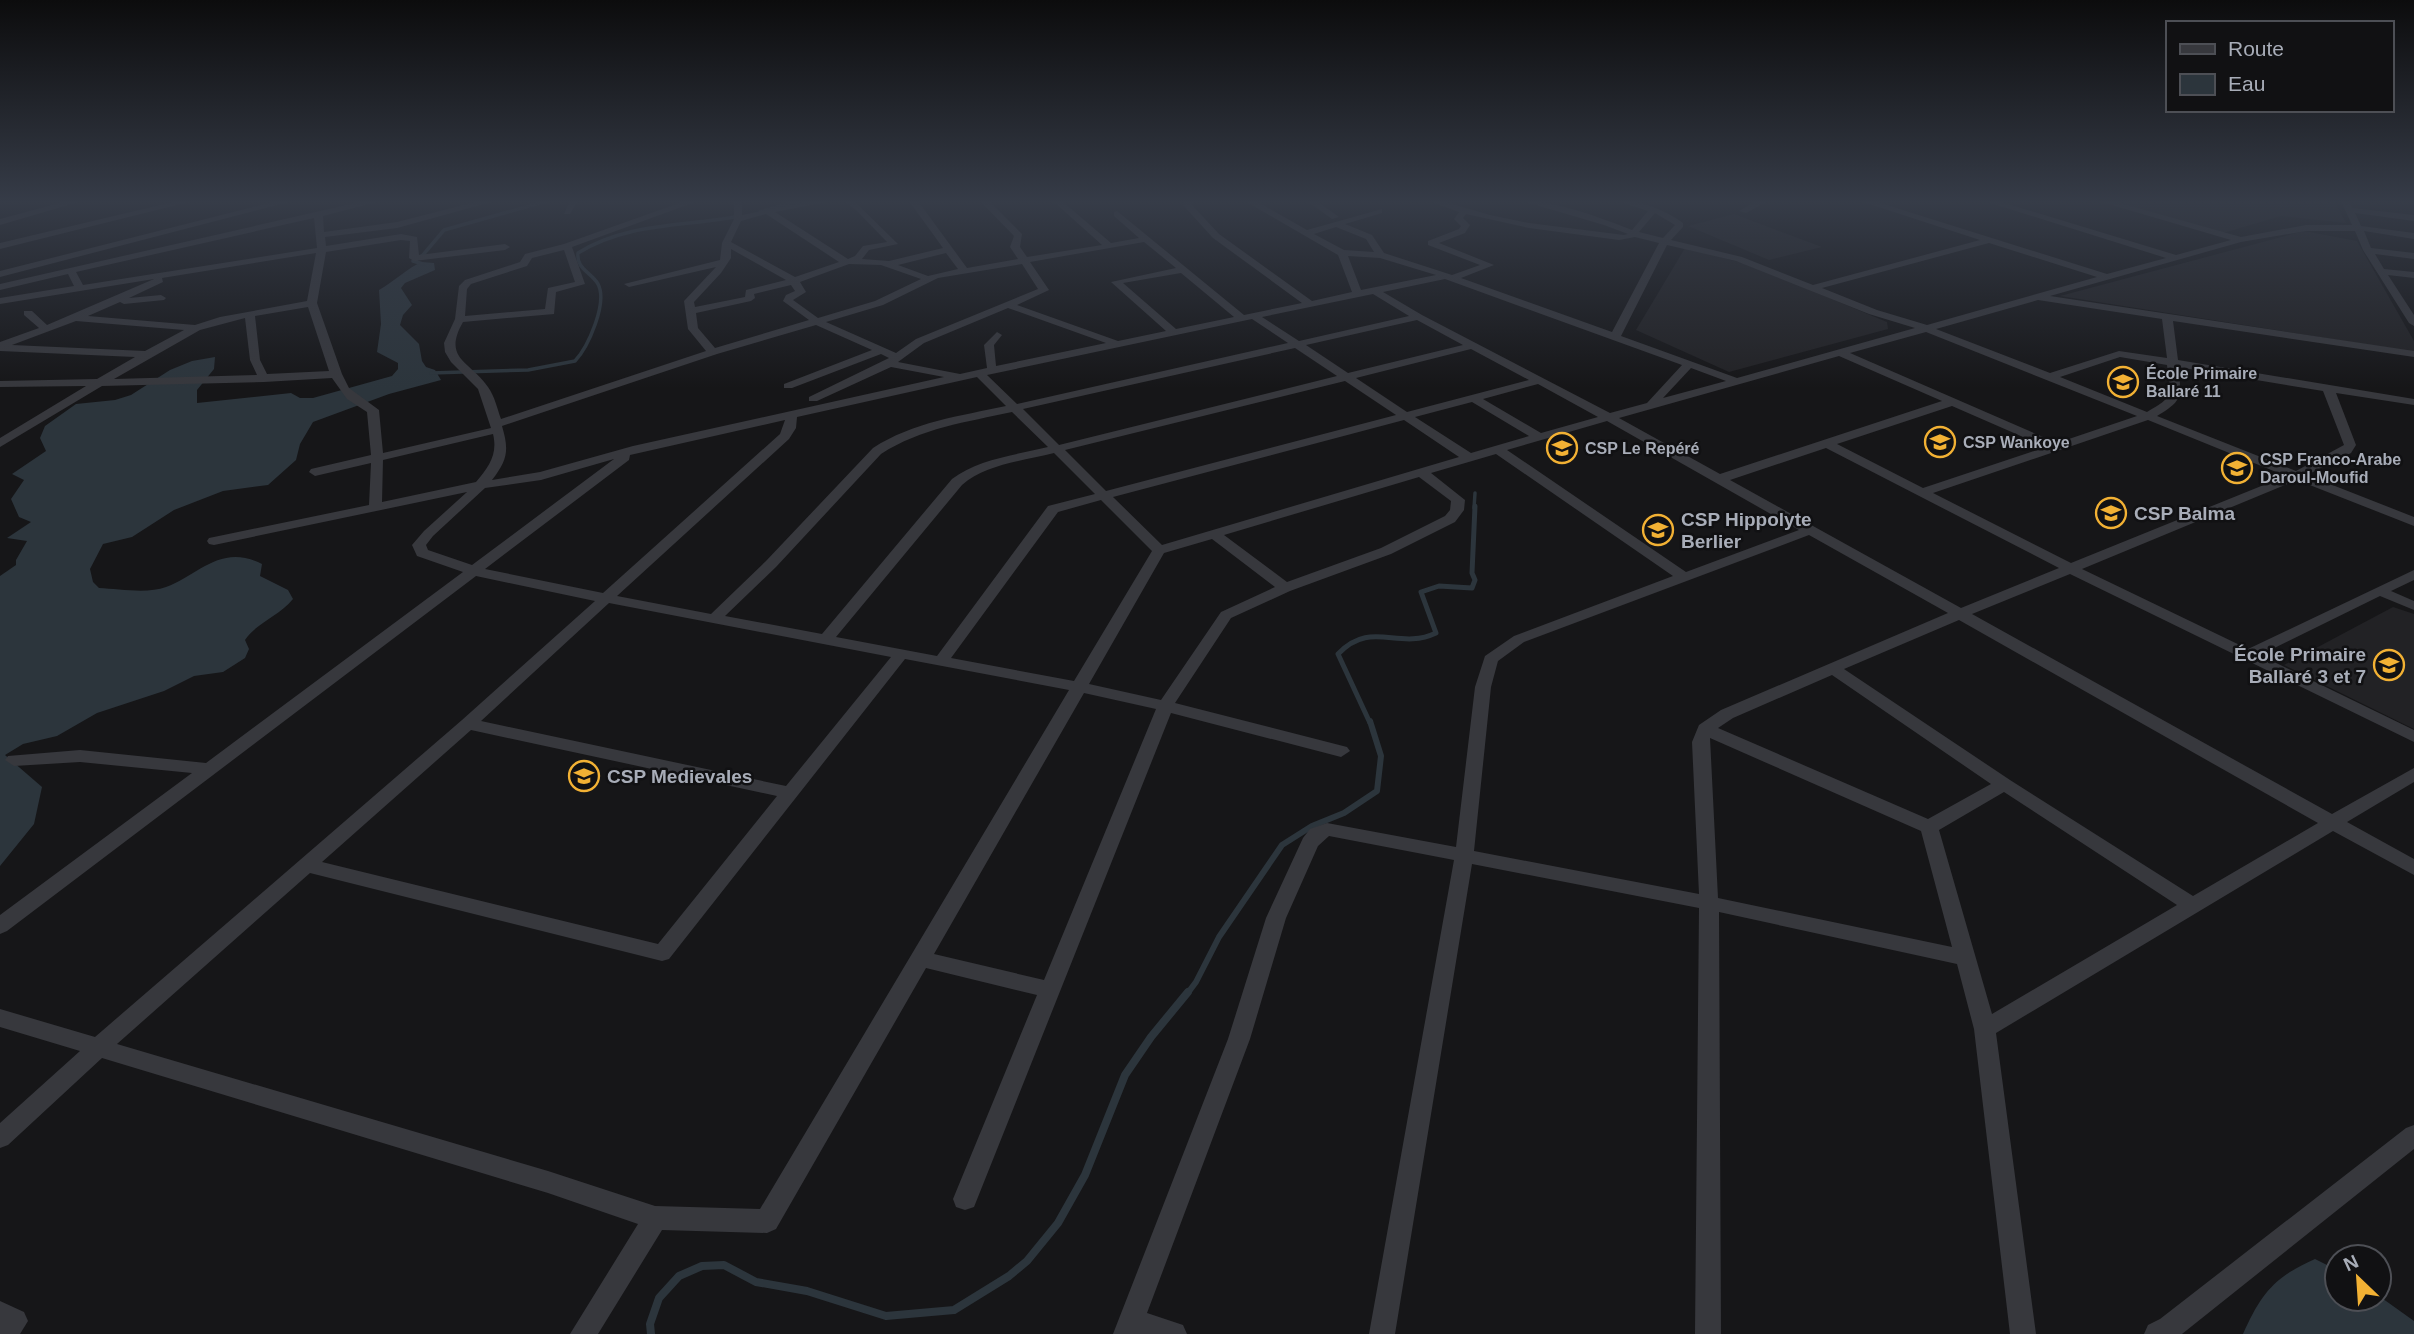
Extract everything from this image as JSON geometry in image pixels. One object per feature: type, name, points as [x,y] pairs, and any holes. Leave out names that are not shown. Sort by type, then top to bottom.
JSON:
[{"type":"street","points":[[0,274],[43,263]]},
{"type":"street","points":[[0,287],[105,263]]},
{"type":"street","points":[[0,301],[229,263]]},
{"type":"street","points":[[319,263],[312,303],[336,374],[351,397],[373,410],[377,458],[375,507]]},
{"type":"street","points":[[524,263],[463,285],[460,319],[452,330],[452,353],[456,364],[483,388],[502,454],[482,485],[427,533],[419,545],[422,553],[475,570],[604,598],[1078,687],[1165,706],[1341,751]]},
{"type":"street","points":[[460,319],[550,312],[551,290],[580,284],[573,263]]},
{"type":"street","points":[[629,284],[719,263]]},
{"type":"street","points":[[713,352],[693,329],[690,298],[723,263]]},
{"type":"street","points":[[762,263],[794,281],[801,292],[789,297],[788,301],[818,322],[881,350],[893,360],[962,377]]},
{"type":"street","points":[[691,311],[748,299],[748,293],[752,291],[794,281],[844,263]]},
{"type":"street","points":[[873,263],[892,263]]},
{"type":"street","points":[[959,263],[965,272]]},
{"type":"street","points":[[315,472],[496,427],[713,352],[879,303],[929,279],[1017,263]]},
{"type":"street","points":[[813,399],[893,360],[920,341],[1044,290],[1025,263]]},
{"type":"street","points":[[1173,263],[1248,317],[1296,344],[1468,457]]},
{"type":"street","points":[[1254,263],[1310,304]]},
{"type":"street","points":[[1346,263],[1357,294]]},
{"type":"street","points":[[1406,263],[1616,335],[1737,381]]},
{"type":"street","points":[[214,541],[482,485],[541,476],[633,450],[791,417],[979,373],[1448,277],[1489,265],[1484,263]]},
{"type":"street","points":[[1616,335],[1653,263]]},
{"type":"street","points":[[1750,263],[1872,312],[1926,328],[2414,522]]},
{"type":"street","points":[[1812,288],[1904,263]]},
{"type":"street","points":[[2063,263],[2106,277]]},
{"type":"street","points":[[0,1018],[535,1178],[655,1217],[767,1221],[1159,550],[1468,457],[2156,263]]},
{"type":"street","points":[[2376,263],[2401,298],[2414,323]]},
{"type":"street","points":[[889,264],[929,279]]},
{"type":"street","points":[[1174,332],[1116,282],[1181,270]]},
{"type":"street","points":[[71,271],[80,288]]},
{"type":"street","points":[[0,347],[75,318],[182,271]]},
{"type":"street","points":[[2381,271],[2414,275]]},
{"type":"street","points":[[1375,291],[1418,317],[1608,417],[2414,868]]},
{"type":"street","points":[[2036,297],[2414,354]]},
{"type":"street","points":[[108,303],[161,298]]},
{"type":"street","points":[[2401,298],[2414,300]]},
{"type":"street","points":[[1,442],[147,354],[196,328],[220,320],[312,303]]},
{"type":"street","points":[[1006,304],[1117,345]]},
{"type":"street","points":[[27,313],[46,329]]},
{"type":"street","points":[[250,314],[255,360],[264,379]]},
{"type":"street","points":[[715,618],[771,564],[877,451],[897,438],[924,428],[1418,317]]},
{"type":"street","points":[[1923,492],[2146,417],[2175,397],[2167,317]]},
{"type":"street","points":[[75,318],[196,328]]},
{"type":"street","points":[[993,370],[989,345],[997,335]]},
{"type":"street","points":[[826,639],[957,482],[968,473],[991,465],[1472,346]]},
{"type":"street","points":[[0,347],[147,354]]},
{"type":"street","points":[[829,408],[788,386],[881,350]]},
{"type":"street","points":[[1838,352],[2057,447]]},
{"type":"street","points":[[2047,378],[2119,354],[2414,402]]},
{"type":"street","points":[[1650,405],[1689,364]]},
{"type":"street","points":[[979,373],[1159,550]]},
{"type":"street","points":[[0,384],[264,379],[336,374]]},
{"type":"street","points":[[941,661],[1046,515],[1064,504],[1538,381]]},
{"type":"street","points":[[1708,1334],[1709,903],[1700,742],[1705,729],[1727,714],[1832,668],[2296,476],[2347,450],[2350,445],[2328,387]]},
{"type":"street","points":[[1474,398],[1539,437]]},
{"type":"street","points":[[1719,480],[1951,402]]},
{"type":"street","points":[[0,1138],[99,1047],[468,724],[785,436],[790,428],[791,417]]},
{"type":"street","points":[[1828,444],[2072,569],[2414,737]]},
{"type":"street","points":[[1497,449],[1684,576]]},
{"type":"street","points":[[0,926],[633,450]]},
{"type":"street","points":[[965,1199],[1165,706],[1226,615],[1285,588],[1385,551],[1450,519],[1457,510],[1458,500],[1421,472]]},
{"type":"street","points":[[1382,1334],[1464,857],[1483,687],[1491,659],[1520,639],[1810,530]]},
{"type":"street","points":[[1213,533],[1285,588]]},
{"type":"street","points":[[2247,656],[2414,574]]},
{"type":"street","points":[[2380,591],[2414,606]]},
{"type":"street","points":[[306,865],[662,953],[902,653]]},
{"type":"street","points":[[1832,668],[2004,784],[2193,906]]},
{"type":"street","points":[[468,724],[790,793]]},
{"type":"street","points":[[1705,729],[1929,827]]},
{"type":"street","points":[[14,760],[80,756],[211,769]]},
{"type":"street","points":[[1985,1028],[2414,774]]},
{"type":"street","points":[[1929,827],[2004,784]]},
{"type":"street","points":[[1929,827],[1985,1028],[2023,1334]]},
{"type":"street","points":[[1174,1334],[1129,1328],[1239,1039],[1276,918],[1317,834],[1328,829],[1709,903],[1967,958]]},
{"type":"street","points":[[921,959],[1050,990]]},
{"type":"street","points":[[2157,1334],[2169,1328],[2414,1135]]},
{"type":"street","points":[[583,1334],[655,1217]]},
{"type":"street","points":[[0,1314],[15,1321],[1,1334]]},
{"type":"shaded area","points":[[1676,263],[1747,264],[1887,322],[1888,329],[1729,372],[1636,330]]},
{"type":"shaded area","points":[[2183,263],[2370,263],[2414,341],[2414,352],[2060,296]]},
{"type":"shaded area","points":[[2393,607],[2414,614],[2414,729],[2284,665]]},
{"type":"water","points":[[419,263],[434,263],[435,270],[405,283],[401,288],[412,305],[403,315],[400,325],[419,344],[426,367],[435,370],[441,380],[389,394],[313,422],[300,444],[296,460],[268,485],[223,491],[174,510],[132,537],[103,544],[90,569],[93,582],[99,588],[159,589],[211,563],[234,557],[247,558],[262,564],[260,576],[288,590],[293,599],[250,634],[245,640],[249,649],[245,658],[223,672],[194,676],[164,691],[97,713],[57,736],[23,744],[5,755],[42,787],[34,824],[0,866],[0,576],[16,565],[27,541],[7,538],[31,522],[19,517],[11,499],[24,480],[12,474],[46,451],[40,438],[45,426],[76,404],[115,400],[131,395],[170,370],[192,361],[215,357],[214,369],[197,390],[197,403],[291,393],[300,398],[313,398],[392,376],[398,369],[398,363],[377,352],[381,324],[379,290]]},
{"type":"water","points":[[2315,1259],[2323,1263],[2323,1313],[2393,1313],[2393,1306],[2414,1321],[2414,1334],[2243,1334],[2270,1288]]},
{"type":"waterway","points":[[431,373],[528,370],[575,361],[591,335],[600,302],[598,284],[579,263]]},
{"type":"waterway","points":[[1474,508],[1475,493]]},
{"type":"waterway","points":[[1370,723],[1338,654],[1362,638],[1409,639],[1436,633],[1421,592],[1439,586],[1472,588],[1475,580],[1472,573],[1475,506]]},
{"type":"waterway","points":[[1187,994],[1219,937],[1282,845],[1312,826],[1344,813],[1377,791],[1381,756],[1370,721]]},
{"type":"waterway","points":[[651,1334],[650,1324],[659,1298],[679,1276],[702,1266],[724,1265],[756,1282],[807,1291],[886,1316],[954,1310],[1009,1276],[1027,1261],[1058,1223],[1085,1175],[1125,1075],[1151,1037],[1188,992]]},
{"type":"place","name":"École Primaire Ballaré 11","points":[[2123,382]]},
{"type":"place","name":"CSP Wankoye","points":[[1940,442]]},
{"type":"place","name":"CSP Le Repéré","points":[[1562,448]]},
{"type":"place","name":"CSP Franco-Arabe Daroul-Moufid","points":[[2237,468]]},
{"type":"place","name":"CSP Balma","points":[[2111,513]]},
{"type":"place","name":"CSP Hippolyte Berlier","points":[[1658,530]]},
{"type":"place","name":"École Primaire Ballaré 3 et 7","points":[[2389,665]]},
{"type":"place","name":"CSP Medievales","points":[[584,776]]}]
